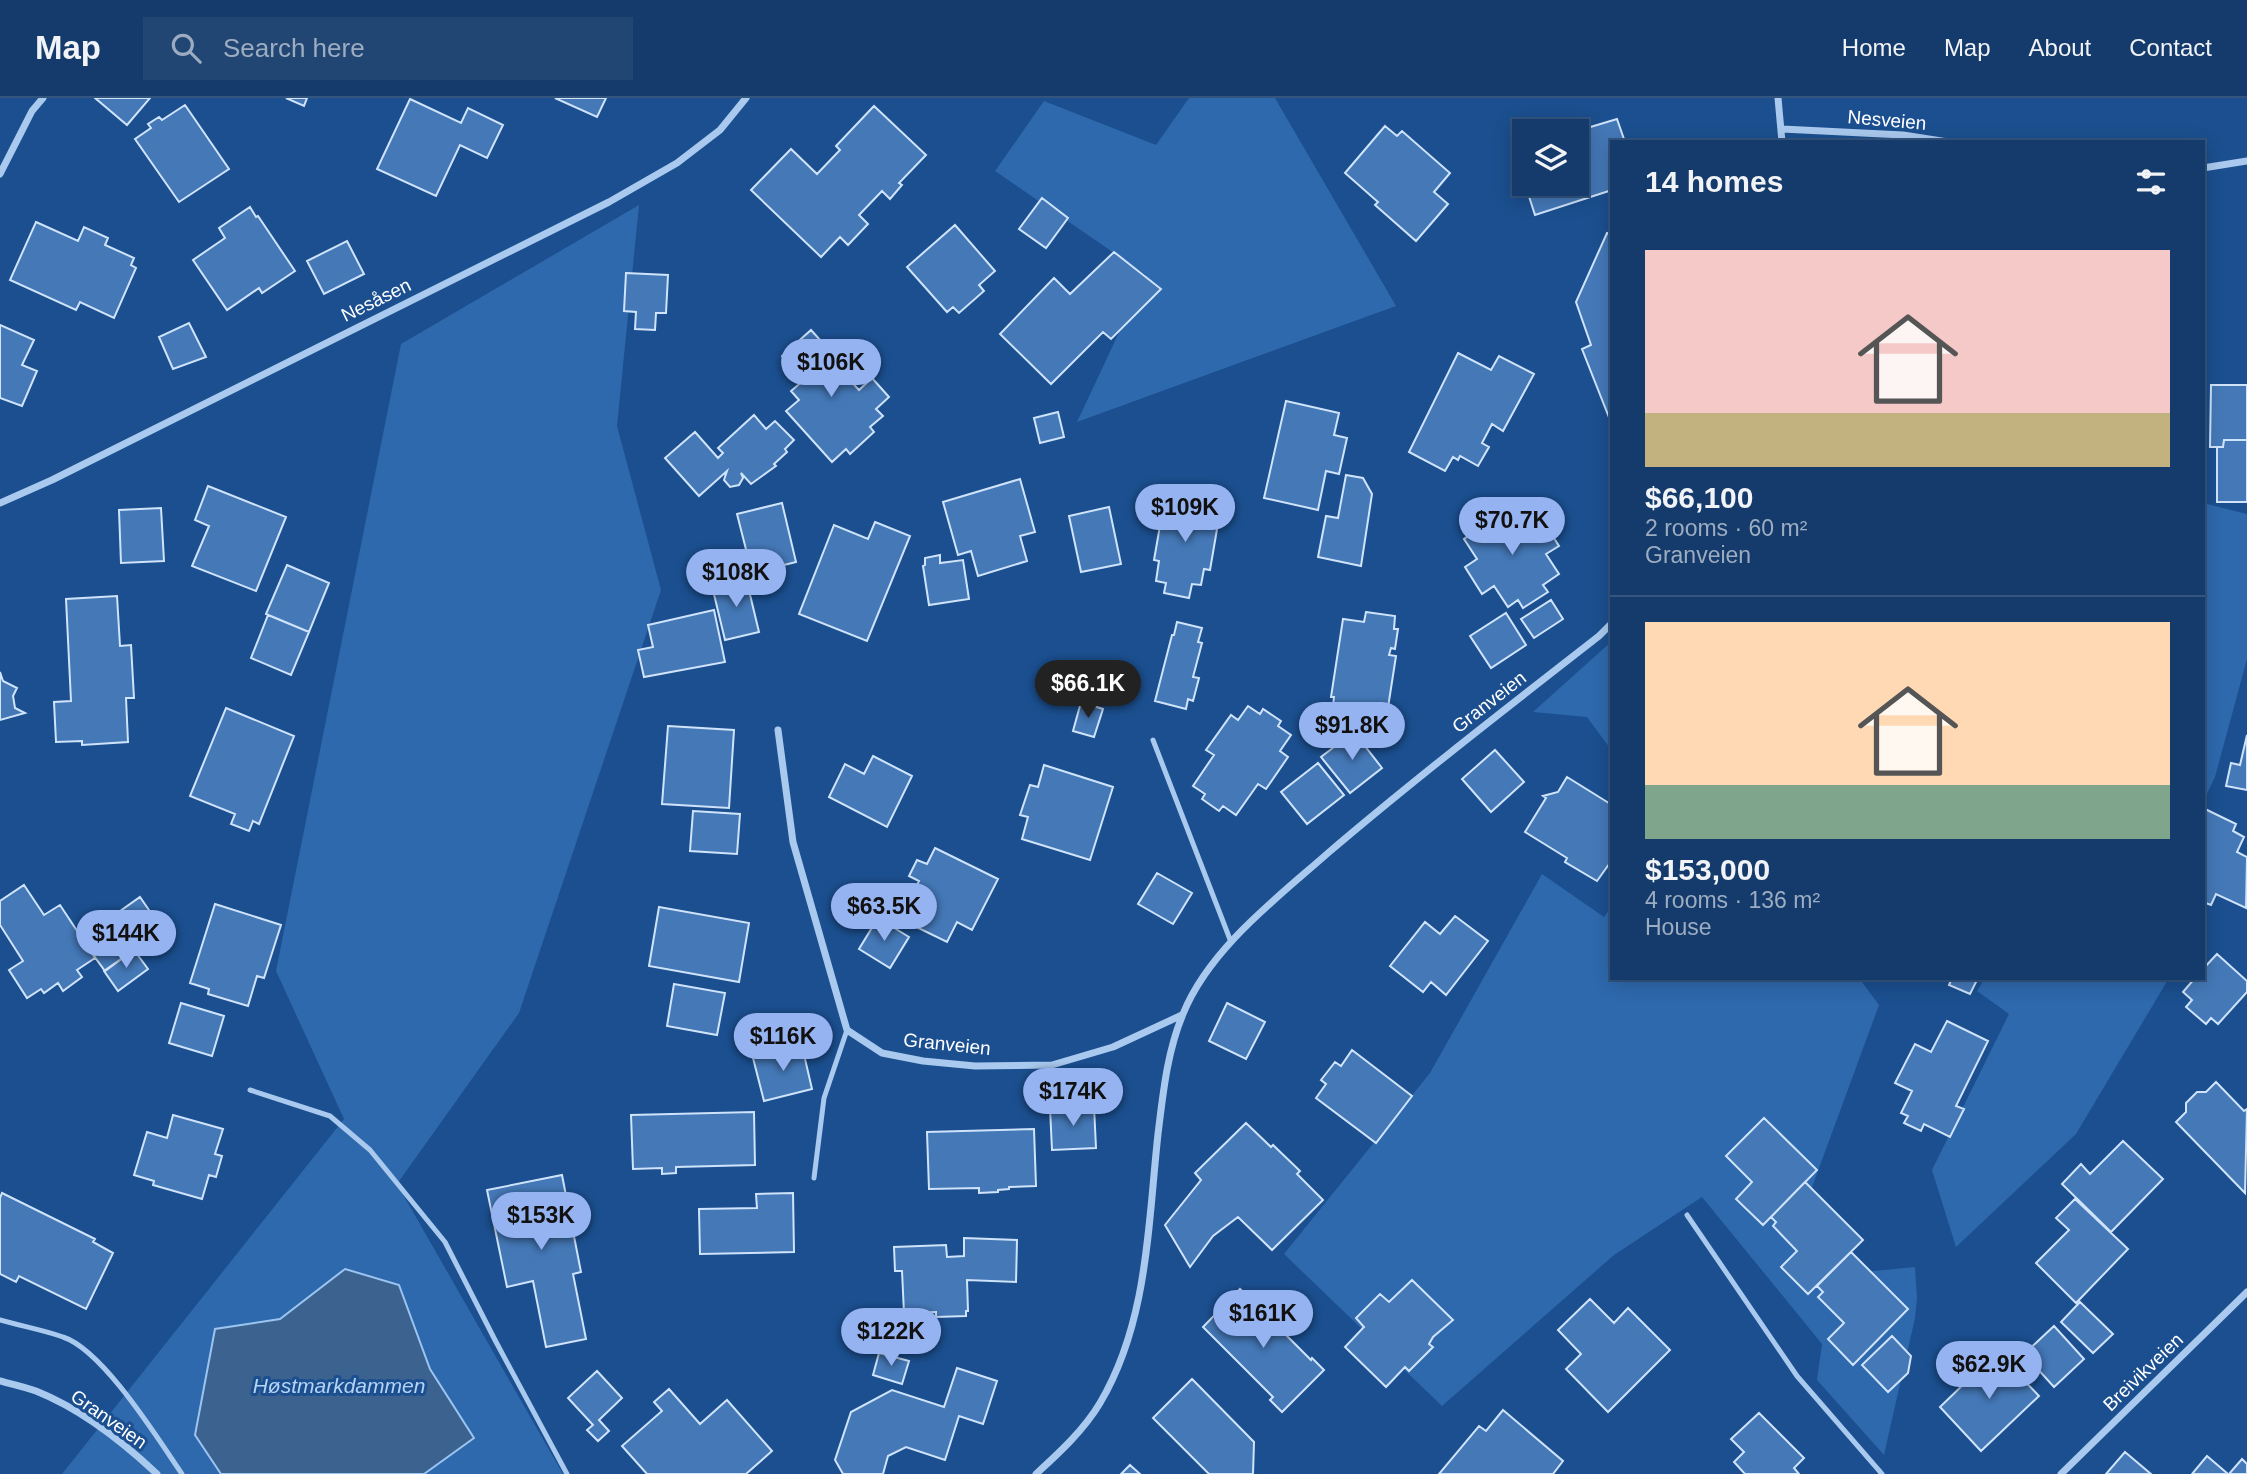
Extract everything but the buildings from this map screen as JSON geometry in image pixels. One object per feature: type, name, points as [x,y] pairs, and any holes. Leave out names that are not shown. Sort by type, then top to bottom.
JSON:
[{"type":"street","points":[[0,174],[32,111],[43,98]]},
{"type":"street","name":"Nesåsen","points":[[0,503],[52,480],[609,202],[677,163],[720,130],[747,98]]},
{"type":"street","points":[[1778,98],[1782,140]]},
{"type":"street","name":"Nesveien","points":[[1782,129],[1903,135],[1935,140]]},
{"type":"street","points":[[2205,168],[2247,161]]},
{"type":"street","name":"Granveien","points":[[1036,1474],[1065,1448],[1100,1405],[1126,1351],[1140,1292],[1164,1077],[1182,1015],[1198,984],[1231,942],[1272,901],[1610,625]]},
{"type":"street","points":[[778,730],[793,842],[847,1031]]},
{"type":"street","name":"Granveien","points":[[847,1031],[882,1053],[923,1061],[975,1066],[1052,1065],[1113,1047],[1182,1015]]},
{"type":"street","name":"Breivikveien","points":[[2061,1474],[2247,1292]]},
{"type":"street","name":"Granveien","points":[[0,1381],[36,1391],[80,1413],[157,1474]]},
{"type":"lane","points":[[1153,740],[1231,942]]},
{"type":"lane","points":[[814,1178],[824,1098],[847,1031]]},
{"type":"lane","points":[[250,1090],[330,1116],[370,1150],[445,1242],[567,1474]]},
{"type":"lane","points":[[1687,1215],[1797,1376],[1882,1474]]},
{"type":"lane","points":[[0,1320],[65,1337],[87,1352],[133,1402],[182,1474]]},
{"type":"shaded area","points":[[1189,98],[1275,98],[1396,306],[1077,422],[1146,275],[995,171],[1044,101],[1156,145]]},
{"type":"shaded area","points":[[639,205],[617,426],[661,590],[519,1013],[397,1184],[563,1474],[62,1474],[344,1119],[276,971],[401,344]]},
{"type":"shaded area","points":[[2205,504],[2247,514],[2247,659],[2215,777],[2205,798]]},
{"type":"shaded area","points":[[1610,643],[1610,748],[1587,717],[1533,712]]},
{"type":"shaded area","points":[[1542,874],[1604,917],[1610,909],[1610,980],[1860,980],[1879,1005],[1811,1190],[1864,1272],[1915,1267],[1915,1318],[1884,1455],[1817,1380],[1822,1344],[1702,1197],[1614,1255],[1442,1406],[1284,1254],[1430,1073]]},
{"type":"shaded area","points":[[1984,980],[2168,980],[2076,1134],[1956,1247],[1932,1170],[2009,1014],[1977,991]]},
{"type":"water","name":"Høstmarkdammen","points":[[345,1269],[399,1285],[430,1369],[474,1438],[424,1474],[221,1474],[195,1435],[215,1329],[280,1319]]}]
